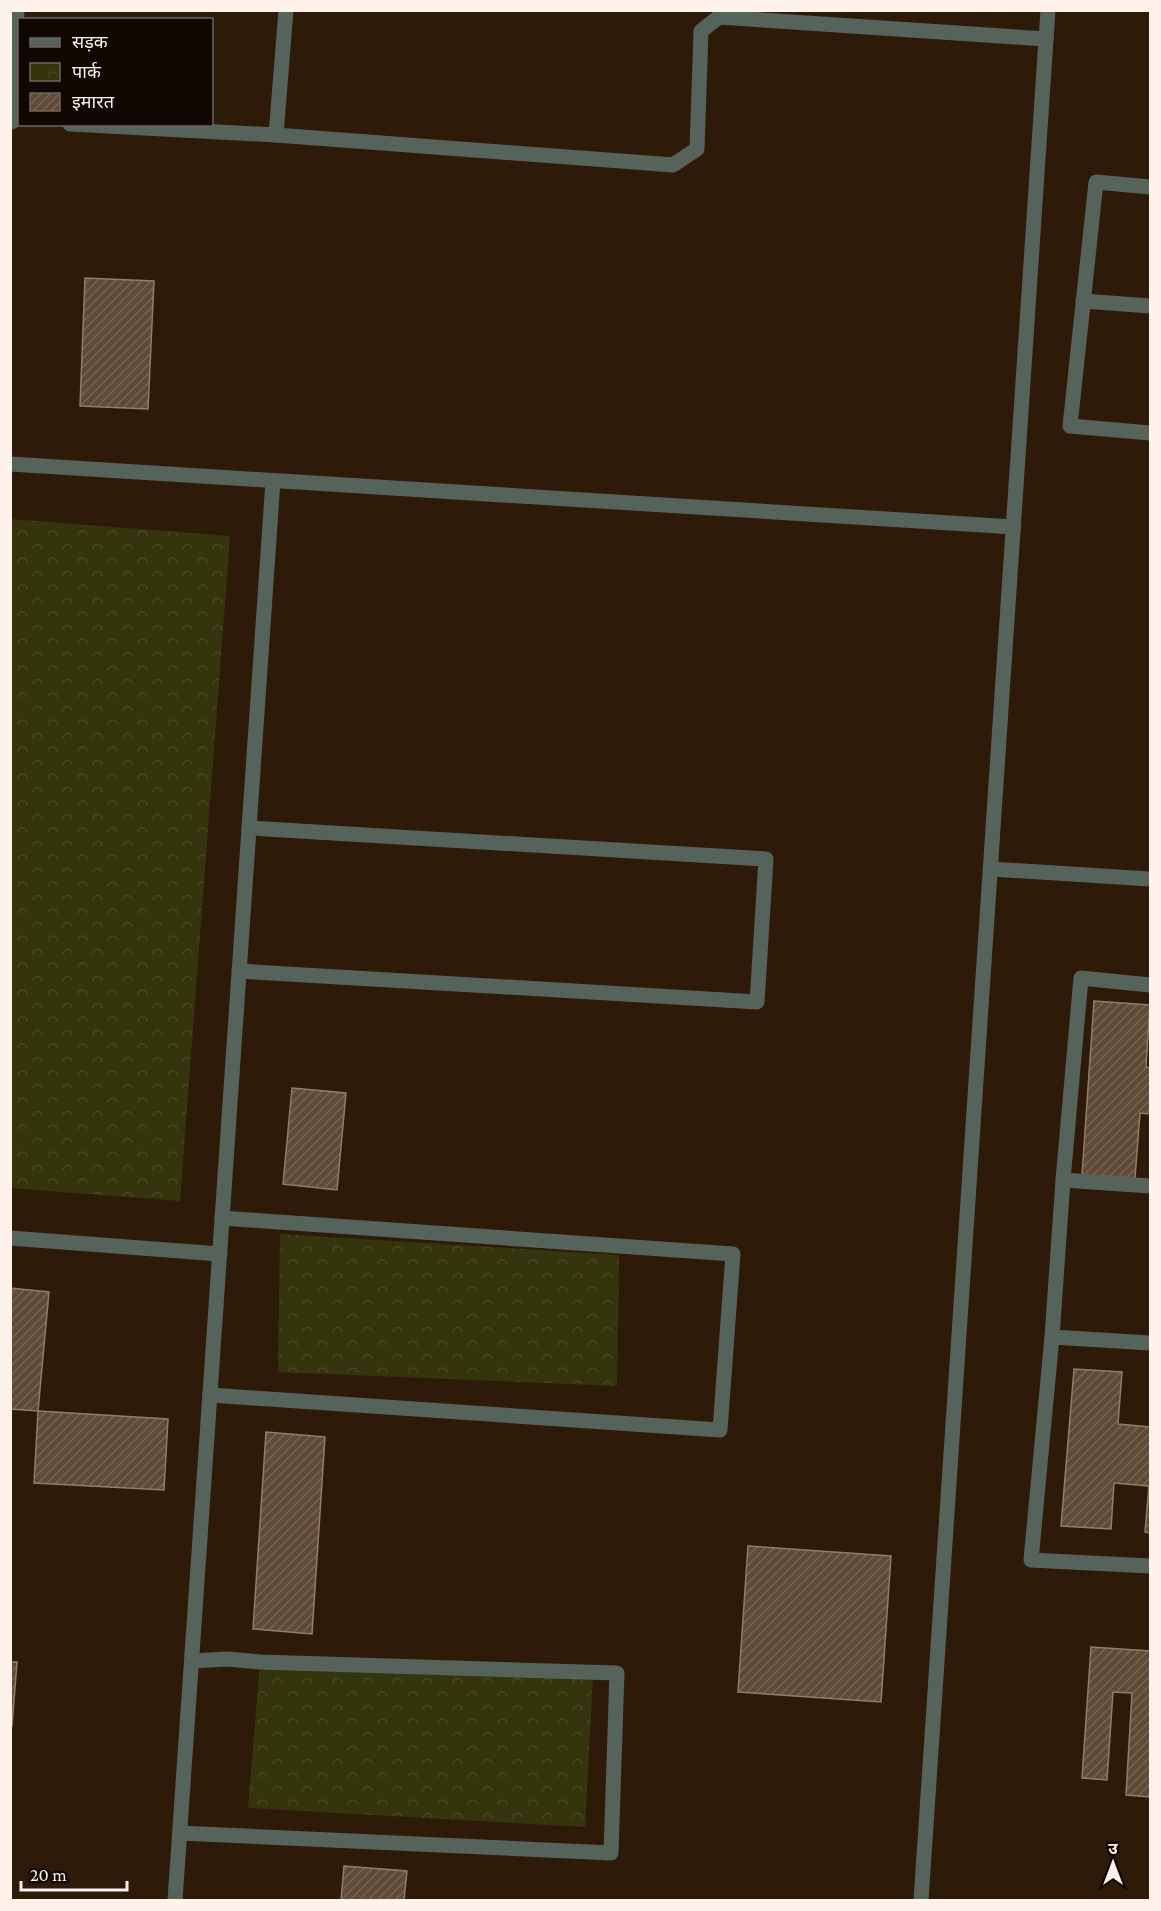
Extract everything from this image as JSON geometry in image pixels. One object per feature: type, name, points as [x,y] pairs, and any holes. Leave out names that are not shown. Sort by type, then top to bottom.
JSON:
[{"type":"street","points":[[14,122],[17,10]]},
{"type":"street","points":[[276,135],[286,10]]},
{"type":"street","points":[[921,1900],[1048,10]]},
{"type":"street","points":[[107,126],[276,135],[673,165],[698,149],[701,31],[719,17],[1046,39]]},
{"type":"street","points":[[1150,187],[1096,182],[1070,426],[1150,432]]},
{"type":"street","points":[[1083,302],[1150,306]]},
{"type":"street","points":[[10,465],[1014,527]]},
{"type":"street","points":[[175,1900],[273,481]]},
{"type":"street","points":[[239,971],[757,1002],[766,859],[249,828]]},
{"type":"street","points":[[991,869],[1150,879]]},
{"type":"street","points":[[1150,985],[1081,978],[1062,1180],[1052,1337],[1031,1560],[1150,1566]]},
{"type":"street","points":[[1062,1180],[1150,1186]]},
{"type":"street","points":[[210,1395],[720,1430],[733,1254],[222,1218]]},
{"type":"street","points":[[10,1238],[220,1254]]},
{"type":"street","points":[[1052,1337],[1150,1343]]},
{"type":"street","points":[[180,1833],[611,1853],[616,1673],[260,1662],[227,1659],[192,1661]]},
{"type":"green space","points":[[10,519],[230,536],[180,1201],[11,1188]]},
{"type":"green space","points":[[280,1234],[619,1255],[617,1386],[278,1372]]},
{"type":"green space","points":[[260,1662],[593,1677],[585,1827],[248,1808]]},
{"type":"building","points":[[85,278],[154,281],[148,409],[80,406]]},
{"type":"building","points":[[1094,1001],[1150,1005],[1146,1067],[1150,1068],[1150,1114],[1140,1113],[1135,1178],[1082,1175]]},
{"type":"building","points":[[292,1088],[346,1093],[337,1190],[283,1184]]},
{"type":"building","points":[[10,1288],[49,1292],[38,1411],[10,1409]]},
{"type":"building","points":[[1074,1369],[1122,1372],[1118,1424],[1150,1427],[1150,1533],[1145,1532],[1149,1486],[1114,1483],[1111,1529],[1061,1526]]},
{"type":"building","points":[[38,1411],[168,1419],[164,1490],[34,1483]]},
{"type":"building","points":[[266,1432],[325,1437],[312,1634],[253,1629]]},
{"type":"building","points":[[748,1546],[891,1556],[881,1702],[738,1692]]},
{"type":"building","points":[[1091,1647],[1150,1651],[1150,1797],[1126,1795],[1132,1693],[1113,1692],[1107,1780],[1082,1778]]},
{"type":"building","points":[[10,1662],[17,1662],[12,1726],[10,1726]]},
{"type":"building","points":[[344,1866],[407,1871],[404,1900],[341,1900]]}]
